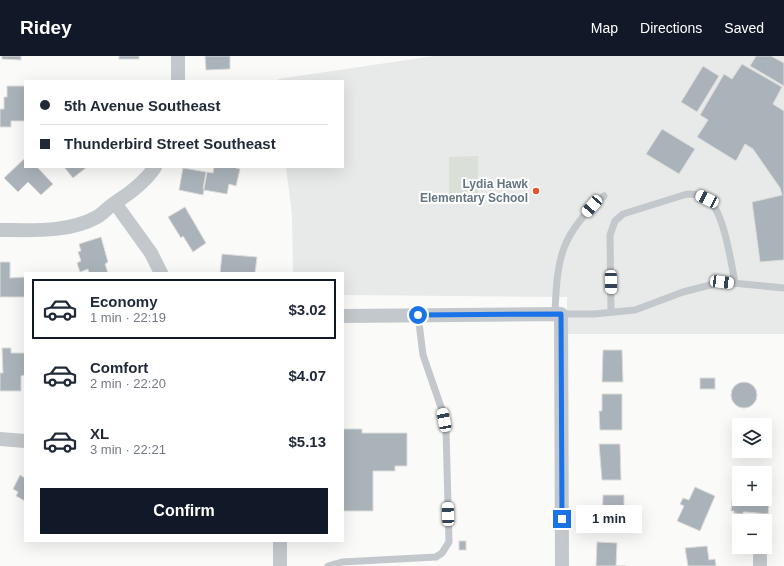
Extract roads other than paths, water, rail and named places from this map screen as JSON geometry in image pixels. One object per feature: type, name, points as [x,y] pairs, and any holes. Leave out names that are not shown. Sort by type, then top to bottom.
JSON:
[{"type":"street","points":[[178,56],[178,80]]},
{"type":"street","points":[[0,230],[60,228],[81,224],[97,216],[130,193],[144,181],[154,168]]},
{"type":"street","points":[[115,203],[151,253],[160,272]]},
{"type":"street","points":[[344,316],[558,314],[562,566]]},
{"type":"street","points":[[0,439],[24,441]]},
{"type":"street","points":[[280,542],[280,566]]},
{"type":"lane","points":[[611,312],[610,235],[615,221],[623,214],[687,194],[698,194],[707,199],[715,207],[720,218],[735,284]]},
{"type":"lane","points":[[604,196],[592,206],[577,223],[567,240],[559,260],[556,280],[558,314],[594,314],[635,310],[683,292],[722,282],[784,288]]},
{"type":"lane","points":[[328,566],[342,562],[436,557],[442,553],[449,542],[446,430],[442,410],[423,355],[418,315]]},
{"type":"place","name":"Lydia Hawk Elementary School","points":[[536,191]]}]
